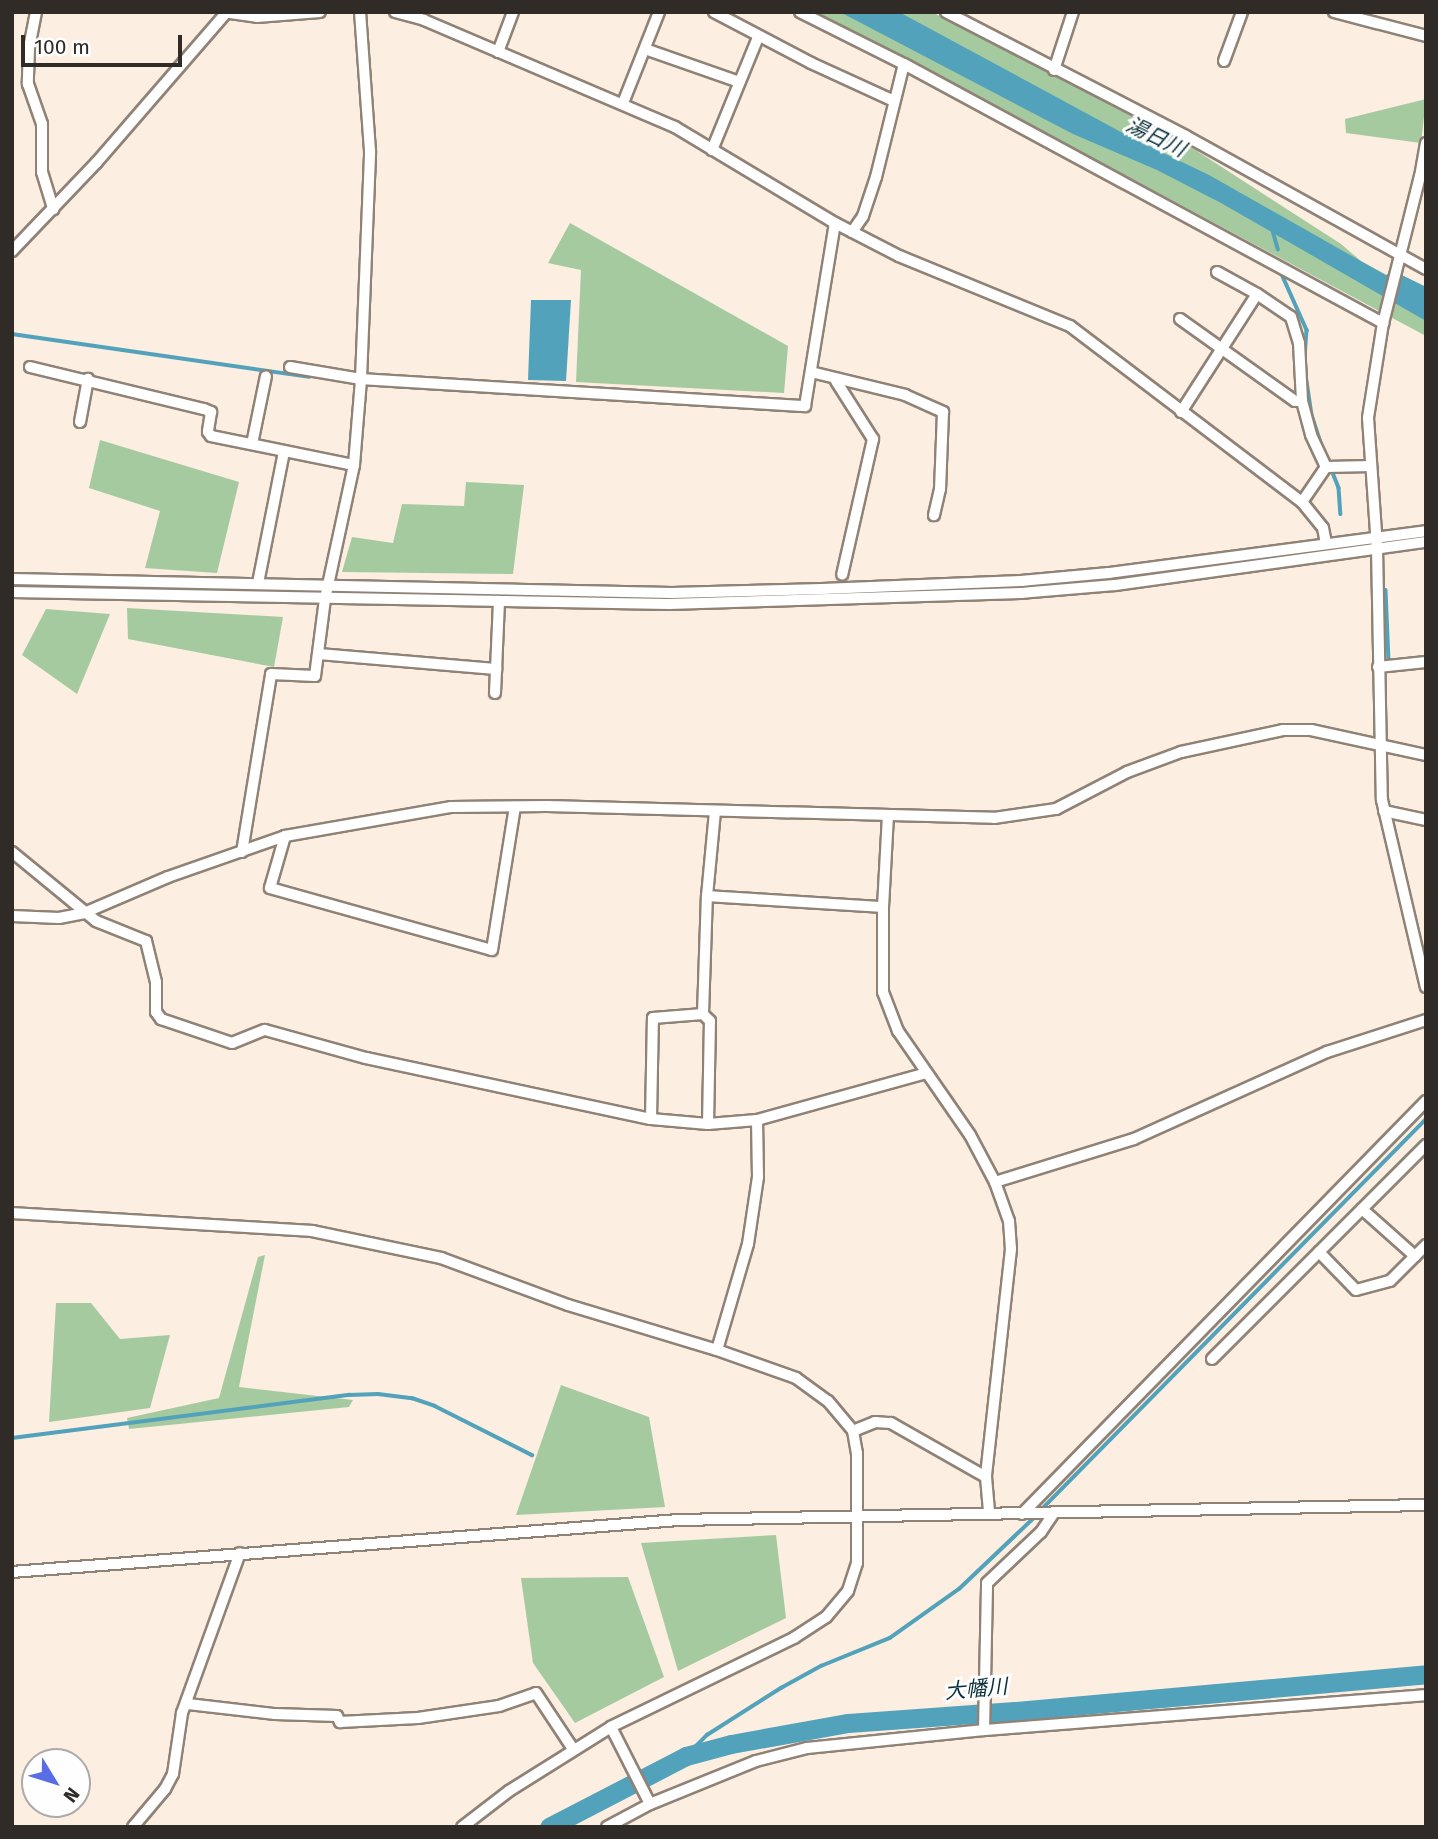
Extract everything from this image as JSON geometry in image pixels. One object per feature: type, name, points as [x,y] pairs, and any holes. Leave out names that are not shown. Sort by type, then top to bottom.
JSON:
[{"type":"street","points":[[36,12],[29,48],[28,84],[41,124],[43,172],[53,209]]},
{"type":"street","points":[[12,251],[53,209],[225,12],[257,17],[320,12]]},
{"type":"street","points":[[242,852],[271,674],[315,676],[325,599],[354,465],[361,379],[370,151],[360,12]]},
{"type":"street","points":[[395,12],[426,16],[498,52],[675,127],[835,223],[899,256],[1070,326],[1302,502],[1323,527],[1326,544]]},
{"type":"street","points":[[498,52],[513,12]]},
{"type":"street","points":[[623,103],[659,12]]},
{"type":"street","points":[[714,12],[758,37],[894,101]]},
{"type":"street","points":[[800,12],[904,64],[1384,322]]},
{"type":"street","points":[[946,12],[1186,136],[1401,258],[1426,269]]},
{"type":"street","points":[[1054,70],[1073,12]]},
{"type":"street","points":[[1224,61],[1242,12]]},
{"type":"street","points":[[1334,12],[1426,36]]},
{"type":"street","points":[[712,150],[758,37]]},
{"type":"street","points":[[645,49],[739,82]]},
{"type":"street","points":[[852,232],[863,215],[876,177],[904,64]]},
{"type":"street","points":[[1426,143],[1384,322],[1368,418],[1376,543],[1384,811],[1426,988]]},
{"type":"street","points":[[290,367],[361,379],[805,406],[835,223]]},
{"type":"street","points":[[1217,272],[1291,317],[1299,343],[1302,401],[1311,435],[1326,467]]},
{"type":"street","points":[[1181,412],[1257,294]]},
{"type":"street","points":[[1180,319],[1295,401],[1302,401]]},
{"type":"street","points":[[30,367],[204,409],[211,412],[208,432],[211,436],[354,465]]},
{"type":"street","points":[[811,372],[836,381],[905,395],[943,412],[940,489],[934,514]]},
{"type":"street","points":[[252,444],[265,376]]},
{"type":"street","points":[[80,422],[88,379]]},
{"type":"street","points":[[836,381],[873,439],[842,575]]},
{"type":"street","points":[[258,583],[284,452]]},
{"type":"street","points":[[1326,467],[1371,466]]},
{"type":"street","points":[[1302,502],[1326,467]]},
{"type":"street","points":[[12,592],[669,604],[1021,593],[1115,584],[1376,543],[1426,531]]},
{"type":"street","points":[[12,579],[673,593],[1021,581],[1326,544],[1426,542]]},
{"type":"street","points":[[495,693],[499,601]]},
{"type":"street","points":[[318,654],[496,668]]},
{"type":"street","points":[[1378,667],[1426,662]]},
{"type":"street","points":[[12,916],[60,918],[84,913],[168,877],[285,836],[451,807],[994,818],[1056,809],[1127,772],[1181,752],[1283,730],[1311,730],[1426,755]]},
{"type":"street","points":[[285,836],[270,888],[492,950],[515,807]]},
{"type":"street","points":[[708,1124],[710,1021],[703,1014],[707,896],[715,811]]},
{"type":"street","points":[[1384,811],[1426,820]]},
{"type":"street","points":[[888,815],[883,907],[883,992],[898,1031],[970,1135],[995,1182],[1009,1221],[1011,1249],[986,1477],[989,1514]]},
{"type":"street","points":[[12,852],[84,913],[146,941],[156,982],[156,1012],[161,1019],[232,1043],[265,1030],[366,1058],[651,1119],[708,1124],[757,1121],[927,1073]]},
{"type":"street","points":[[707,896],[883,907]]},
{"type":"street","points":[[651,1119],[653,1018],[703,1014]]},
{"type":"street","points":[[995,1182],[1134,1139],[1327,1052],[1426,1020]]},
{"type":"street","points":[[1025,1514],[1426,1101]]},
{"type":"street","points":[[717,1350],[748,1244],[758,1177],[757,1121]]},
{"type":"street","points":[[1212,1359],[1426,1145]]},
{"type":"street","points":[[1363,1209],[1415,1256]]},
{"type":"street","points":[[12,1213],[312,1231],[441,1258],[568,1305],[717,1350],[796,1378],[828,1401],[853,1431],[858,1454],[857,1563],[848,1591],[826,1617],[794,1638],[611,1727],[509,1791],[462,1827]]},
{"type":"street","points":[[1319,1252],[1356,1290],[1390,1281],[1426,1245]]},
{"type":"street","points":[[853,1431],[875,1422],[891,1423],[986,1477]]},
{"type":"street","points":[[12,1572],[678,1520],[1426,1506]]},
{"type":"street","points":[[984,1730],[988,1583],[1041,1532],[1049,1514]]},
{"type":"street","points":[[133,1827],[165,1789],[173,1774],[182,1713],[188,1703],[240,1553]]},
{"type":"street","points":[[188,1703],[275,1714],[337,1716],[340,1722],[418,1718],[499,1706],[536,1693],[573,1749]]},
{"type":"street","points":[[607,1827],[650,1804],[756,1761],[807,1748],[984,1730],[1426,1695]]},
{"type":"street","points":[[611,1727],[650,1804]]},
{"type":"green space","points":[[807,12],[932,12],[1186,144],[1341,244],[1361,261],[1426,296],[1426,336],[1104,164]]},
{"type":"green space","points":[[1426,99],[1421,143],[1346,133],[1345,119]]},
{"type":"green space","points":[[570,223],[788,346],[784,393],[576,382],[581,270],[548,263]]},
{"type":"green space","points":[[100,440],[239,482],[217,573],[145,568],[160,511],[89,488]]},
{"type":"green space","points":[[466,482],[524,485],[513,574],[342,572],[352,537],[393,543],[402,504],[464,506]]},
{"type":"green space","points":[[127,608],[283,617],[274,667],[128,639]]},
{"type":"green space","points":[[46,609],[110,614],[77,694],[22,655]]},
{"type":"green space","points":[[265,1255],[239,1387],[353,1400],[349,1407],[129,1429],[127,1418],[219,1398],[258,1257]]},
{"type":"green space","points":[[56,1303],[91,1303],[120,1339],[170,1335],[150,1408],[49,1422]]},
{"type":"green space","points":[[561,1385],[649,1417],[665,1507],[516,1515]]},
{"type":"green space","points":[[776,1535],[786,1618],[678,1671],[641,1543]]},
{"type":"green space","points":[[628,1577],[664,1677],[575,1723],[533,1663],[521,1578]]},
{"type":"water","points":[[840,12],[899,12],[1132,138],[1209,175],[1426,298],[1426,321],[1221,203],[1157,170],[1073,134]]},
{"type":"water","points":[[531,300],[571,300],[566,381],[528,380]]},
{"type":"waterway","points":[[1273,231],[1278,249]]},
{"type":"waterway","points":[[1281,272],[1307,330],[1305,357]]},
{"type":"waterway","name":"湯日川","points":[[1393,281],[1426,297]]},
{"type":"waterway","points":[[12,334],[309,377]]},
{"type":"waterway","points":[[1306,375],[1312,415],[1323,449]]},
{"type":"waterway","points":[[392,386],[799,411]]},
{"type":"waterway","points":[[1333,473],[1339,488],[1341,514]]},
{"type":"waterway","points":[[1386,590],[1389,662]]},
{"type":"waterway","points":[[1042,1509],[1426,1119]]},
{"type":"waterway","points":[[12,1438],[349,1395],[378,1394],[412,1398],[435,1406],[532,1455]]},
{"type":"waterway","points":[[686,1756],[707,1735],[781,1688],[821,1666],[890,1638],[959,1589],[1037,1515]]},
{"type":"waterway","name":"大幡川","points":[[549,1827],[686,1756],[731,1744],[848,1723],[1015,1711],[1426,1674]]}]
